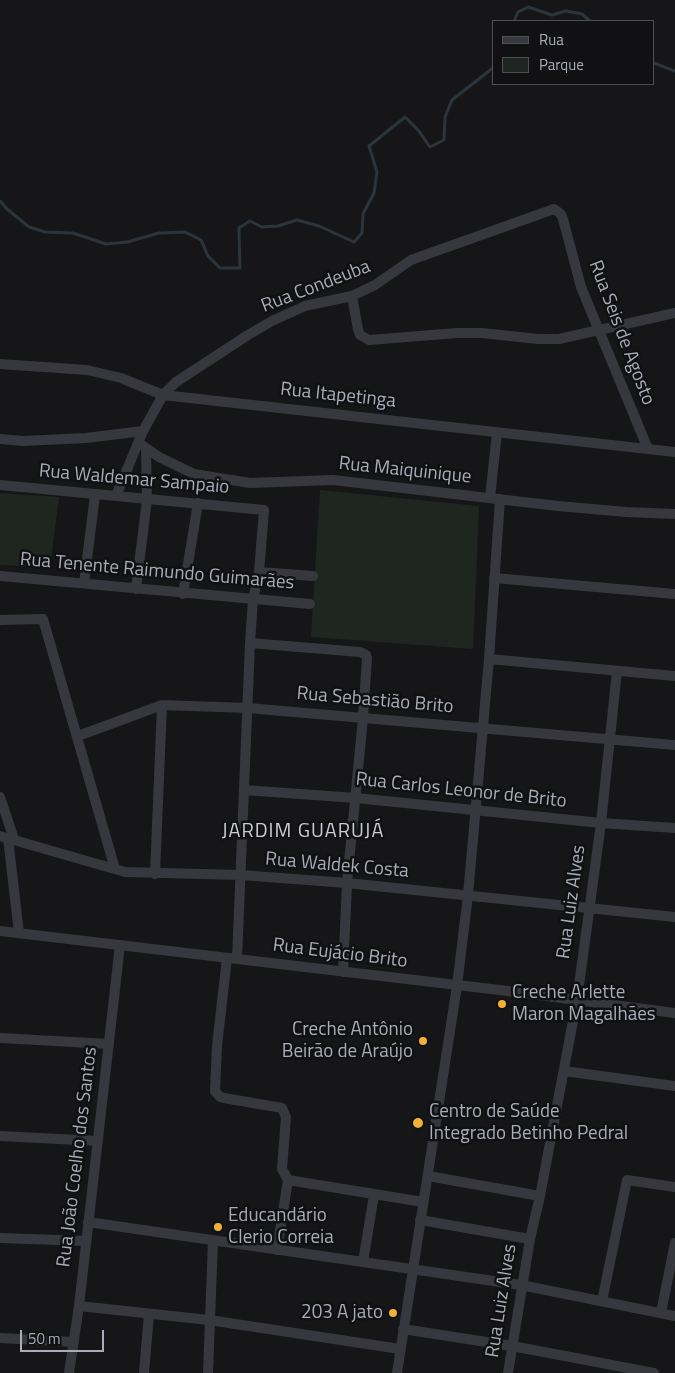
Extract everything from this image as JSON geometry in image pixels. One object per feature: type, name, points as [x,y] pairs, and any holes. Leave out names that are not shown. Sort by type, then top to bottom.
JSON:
[{"type":"street","name":"Rua Seis de Agosto","points":[[548,210],[554,209],[561,214],[581,287],[648,449]]},
{"type":"street","name":"Rua Condeuba","points":[[163,394],[176,382],[272,321],[305,306],[352,296],[375,285],[411,260],[548,210]]},
{"type":"street","points":[[352,296],[360,335],[369,340],[457,333],[559,339],[675,313]]},
{"type":"street","name":"Rua Itapetinga","points":[[0,364],[87,370],[121,378],[163,394],[675,452]]},
{"type":"street","points":[[136,589],[147,500],[143,431],[163,394]]},
{"type":"street","points":[[0,439],[23,441],[86,438],[143,431]]},
{"type":"street","points":[[397,1373],[457,986],[468,895],[490,658],[494,578],[497,432]]},
{"type":"street","points":[[116,496],[143,445]]},
{"type":"street","name":"Rua Maiquinique","points":[[143,445],[176,467],[194,474],[250,483],[333,480],[495,499],[626,512],[675,514]]},
{"type":"street","name":"Rua Waldemar Sampaio","points":[[0,485],[264,510],[259,572]]},
{"type":"street","points":[[84,583],[95,495]]},
{"type":"street","points":[[183,594],[198,503]]},
{"type":"street","points":[[277,1250],[288,1180],[282,1169],[286,1117],[282,1108],[220,1097],[215,1091],[217,1046],[232,959],[241,875],[253,600],[259,572],[313,576]]},
{"type":"street","name":"Rua Tenente Raimundo Guimarães","points":[[0,576],[310,604]]},
{"type":"street","points":[[494,578],[675,594]]},
{"type":"street","points":[[0,620],[43,619],[115,869]]},
{"type":"street","points":[[250,642],[363,653],[367,658],[364,718],[347,883],[343,972]]},
{"type":"street","points":[[490,658],[675,676]]},
{"type":"street","name":"Rua Luiz Alves","points":[[508,1373],[521,1284],[540,1196],[577,1000],[601,823],[617,671]]},
{"type":"street","points":[[155,874],[162,705]]},
{"type":"street","name":"Rua Sebastião Brito","points":[[78,736],[162,705],[248,708],[675,745]]},
{"type":"street","name":"Rua Carlos Leonor de Brito","points":[[244,790],[356,798],[601,823],[675,828]]},
{"type":"street","points":[[0,797],[19,933]]},
{"type":"street","name":"Rua Waldek Costa","points":[[7,838],[125,872],[241,875],[347,883],[675,917]]},
{"type":"street","name":"Rua Eujácio Brito","points":[[0,930],[675,1013]]},
{"type":"street","name":"Rua João Coelho dos Santos","points":[[69,1373],[79,1306],[120,945]]},
{"type":"street","points":[[0,1038],[109,1044]]},
{"type":"street","points":[[564,1071],[675,1086]]},
{"type":"street","points":[[0,1136],[98,1141]]},
{"type":"street","points":[[428,1176],[540,1196]]},
{"type":"street","points":[[288,1180],[423,1202]]},
{"type":"street","points":[[602,1301],[627,1180],[675,1187]]},
{"type":"street","points":[[363,1262],[374,1195]]},
{"type":"street","points":[[420,1220],[530,1239]]},
{"type":"street","points":[[88,1222],[521,1284],[675,1316]]},
{"type":"street","points":[[0,1238],[86,1241]]},
{"type":"street","points":[[208,1373],[213,1240]]},
{"type":"street","points":[[662,1313],[675,1243]]},
{"type":"street","points":[[79,1306],[209,1320],[400,1349]]},
{"type":"street","points":[[144,1373],[149,1314]]},
{"type":"street","points":[[403,1328],[512,1346],[654,1373]]},
{"type":"street","points":[[0,1338],[74,1342]]},
{"type":"green space","points":[[320,490],[479,506],[473,649],[311,637]]},
{"type":"green space","points":[[0,493],[59,497],[50,568],[0,565]]},
{"type":"waterway","points":[[514,20],[518,12],[528,7],[552,15],[566,11],[582,14],[589,20]]},
{"type":"waterway","points":[[655,63],[675,71]]},
{"type":"waterway","points":[[0,201],[29,227],[45,232],[73,233],[106,244],[127,242],[159,233],[185,232],[201,240],[208,256],[220,268],[240,268],[239,228],[250,221],[262,227],[278,226],[297,220],[319,226],[354,242],[362,233],[363,214],[374,193],[377,172],[369,146],[405,117],[418,130],[430,147],[444,140],[445,117],[452,100],[492,69]]},
{"type":"place","name":"Creche Arlette Maron Magalhães","points":[[502,1004]]},
{"type":"place","name":"Creche Antônio Beirão de Araújo","points":[[423,1041]]},
{"type":"place","name":"Centro de Saúde Integrado Betinho Pedral","points":[[418,1123]]},
{"type":"place","name":"Educandário Clerio Correia","points":[[218,1227]]},
{"type":"place","name":"203 A jato","points":[[393,1313]]},
{"type":"district","name":"JARDIM GUARUJÁ","points":[[303,832]]}]
